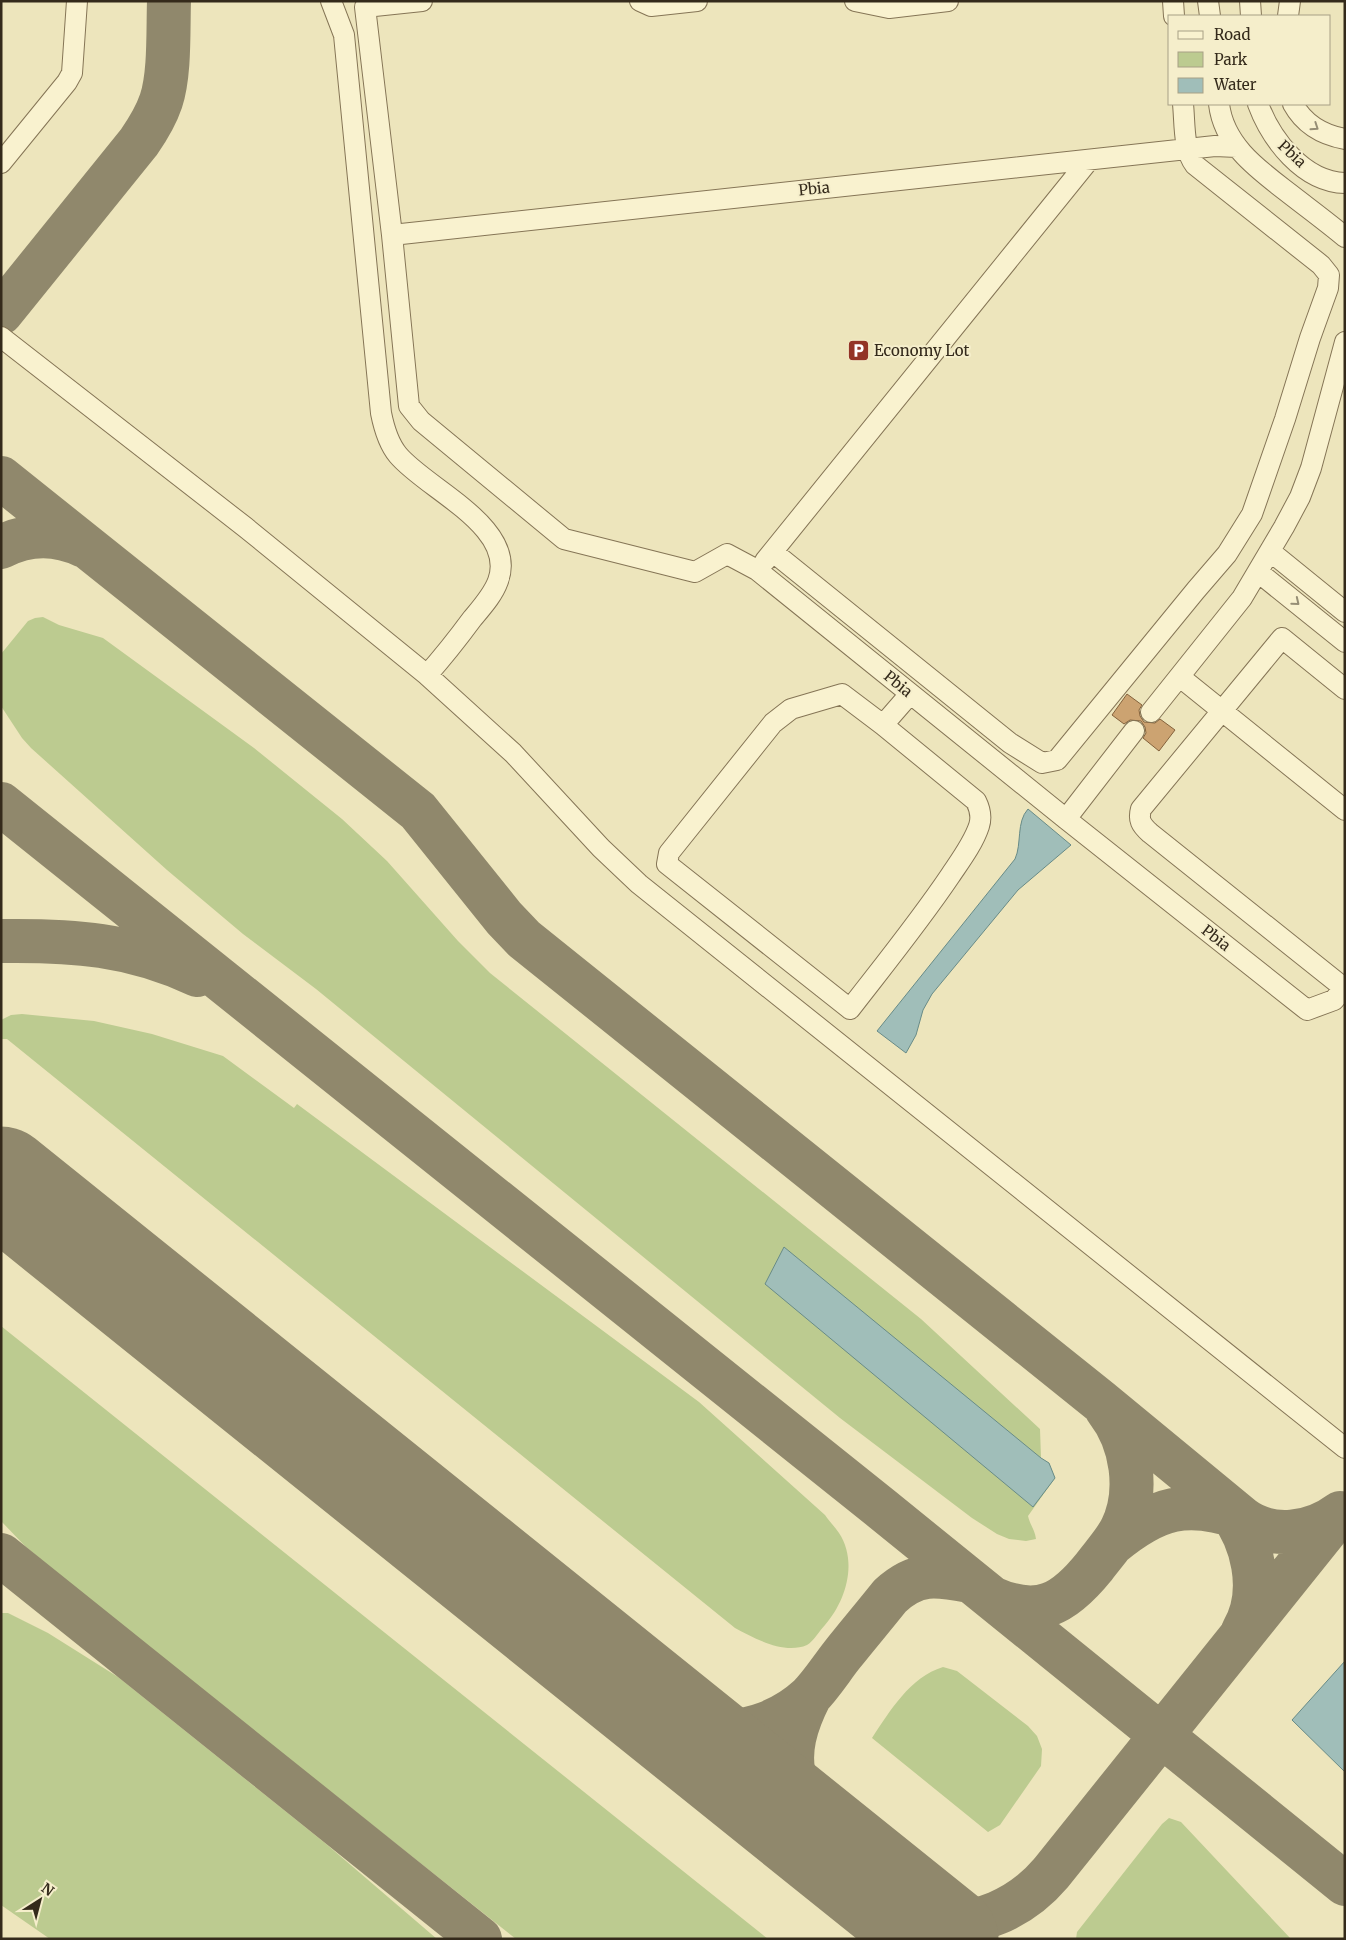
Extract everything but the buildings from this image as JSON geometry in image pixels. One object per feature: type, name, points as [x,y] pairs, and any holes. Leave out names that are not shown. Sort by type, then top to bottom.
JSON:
[{"type":"street","points":[[1,163],[67,82],[72,73],[77,1]]},
{"type":"street","points":[[331,1],[344,35],[381,413],[386,433],[392,448],[405,463],[484,528],[495,544],[500,565],[498,581],[489,598],[427,675]]},
{"type":"street","points":[[392,235],[365,7],[422,1]]},
{"type":"street","points":[[640,1],[651,6],[697,1]]},
{"type":"street","points":[[855,1],[889,8],[948,1]]},
{"type":"street","points":[[1173,1],[1174,15]]},
{"type":"street","points":[[1208,1],[1210,15]]},
{"type":"street","points":[[1250,1],[1251,15]]},
{"type":"street","points":[[1288,15],[1290,1]]},
{"type":"street","points":[[773,552],[1010,743],[1042,763],[1057,760],[1227,554],[1252,514],[1280,436],[1310,338],[1328,288],[1329,275],[1321,265],[1195,165],[1187,150],[1183,105]]},
{"type":"street","points":[[1219,105],[1227,131],[1236,147],[1253,165],[1345,237]]},
{"type":"street","name":"Pbia","points":[[1258,105],[1271,134],[1288,154],[1314,173],[1328,180],[1345,183]]},
{"type":"street","points":[[1294,105],[1310,125],[1328,135],[1345,139]]},
{"type":"street","name":"Pbia","points":[[1236,147],[1214,146],[392,235],[409,406],[421,421],[564,539],[695,572],[727,554],[757,570],[1307,1010],[1334,1000],[1344,988]]},
{"type":"street","points":[[757,570],[1089,160]]},
{"type":"street","points":[[1,337],[192,485],[427,675],[513,753],[601,848],[638,884],[1345,1448]]},
{"type":"street","points":[[1151,712],[1232,611],[1271,552],[1306,483],[1345,342]]},
{"type":"street","points":[[1271,552],[1345,612]]},
{"type":"street","points":[[1258,572],[1345,642]]},
{"type":"street","points":[[1344,988],[1142,826],[1139,818],[1141,809],[1282,638],[1345,689]]},
{"type":"street","points":[[1180,677],[1345,810]]},
{"type":"street","points":[[842,694],[883,725],[976,800],[981,818],[979,827],[961,860],[850,1009],[667,864],[669,853],[773,723],[791,709],[842,694]]},
{"type":"street","points":[[883,725],[910,694]]},
{"type":"street","points":[[1066,819],[1134,732]]},
{"type":"green space","points":[[43,617],[59,625],[103,638],[254,748],[342,819],[387,861],[458,941],[490,973],[921,1319],[1040,1429],[1041,1458],[1049,1463],[1055,1478],[1028,1516],[1036,1539],[1026,1541],[1009,1539],[997,1534],[972,1518],[840,1418],[316,989],[243,934],[167,870],[31,748],[22,738],[1,706],[1,654],[28,621]]},
{"type":"green space","points":[[22,1014],[94,1021],[152,1034],[223,1056],[294,1108],[297,1104],[699,1402],[825,1515],[839,1533],[845,1544],[848,1556],[847,1581],[839,1605],[832,1615],[812,1641],[798,1648],[779,1647],[735,1628],[7,1039],[1,1039],[1,1020],[11,1015]]},
{"type":"green space","points":[[1,1326],[768,1939],[516,1939],[85,1597],[25,1546],[1,1521]]},
{"type":"green space","points":[[1,1613],[8,1613],[48,1633],[118,1677],[325,1843],[437,1939],[50,1939],[1,1905]]},
{"type":"green space","points":[[943,1667],[957,1671],[1028,1726],[1037,1736],[1042,1749],[1041,1766],[1000,1825],[988,1832],[872,1738],[894,1706],[911,1687],[931,1672]]},
{"type":"green space","points":[[1169,1818],[1181,1822],[1291,1939],[1076,1939],[1077,1932],[1162,1824]]},
{"type":"water","points":[[1028,809],[1071,845],[1018,890],[932,994],[923,1010],[916,1035],[906,1053],[877,1031],[1015,859],[1020,827],[1024,814]]},
{"type":"water","points":[[784,1247],[1049,1463],[1055,1478],[1033,1507],[765,1284]]},
{"type":"water","points":[[1345,1661],[1345,1772],[1292,1720]]},
{"type":"taxiway","points":[[1,313],[139,142],[152,122],[161,101],[166,78],[169,1]]},
{"type":"taxiway","points":[[1,478],[418,811],[504,918],[524,939],[1100,1401],[1242,1518],[1253,1525],[1266,1529],[1278,1532],[1291,1532],[1317,1526],[1340,1513]]},
{"type":"taxiway","points":[[1,547],[22,539],[42,536],[63,539],[84,546]]},
{"type":"taxiway","points":[[1,804],[882,1509],[1345,1884]]},
{"type":"taxiway","points":[[1,941],[77,943],[125,950],[149,956],[197,975]]},
{"type":"taxiway","points":[[992,1598],[1024,1607],[1037,1607],[1061,1599],[1083,1580],[1118,1535],[1127,1515],[1132,1484],[1127,1452],[1122,1437],[1116,1423],[1107,1410]]},
{"type":"taxiway","points":[[1225,1505],[1243,1533],[1253,1565],[1254,1599],[1243,1631]]},
{"type":"taxiway","points":[[1112,1544],[1128,1531],[1144,1522],[1173,1510],[1205,1509],[1242,1518]]},
{"type":"taxiway","points":[[887,1893],[919,1912],[948,1921],[964,1921],[997,1913],[1027,1896],[1051,1873],[1339,1514]]},
{"type":"taxiway","points":[[1,1555],[480,1939]]},
{"type":"taxiway","points":[[653,1705],[692,1723],[718,1730],[742,1730],[766,1723],[789,1712],[809,1697],[890,1596],[900,1588],[909,1582],[928,1577],[947,1577],[970,1581]]},
{"type":"taxiway","points":[[810,1696],[800,1718],[794,1738],[793,1773],[805,1806],[827,1844]]},
{"type":"runway","points":[[1,1181],[944,1939]]},
{"type":"place","name":"Economy Lot","points":[[858,351]]}]
